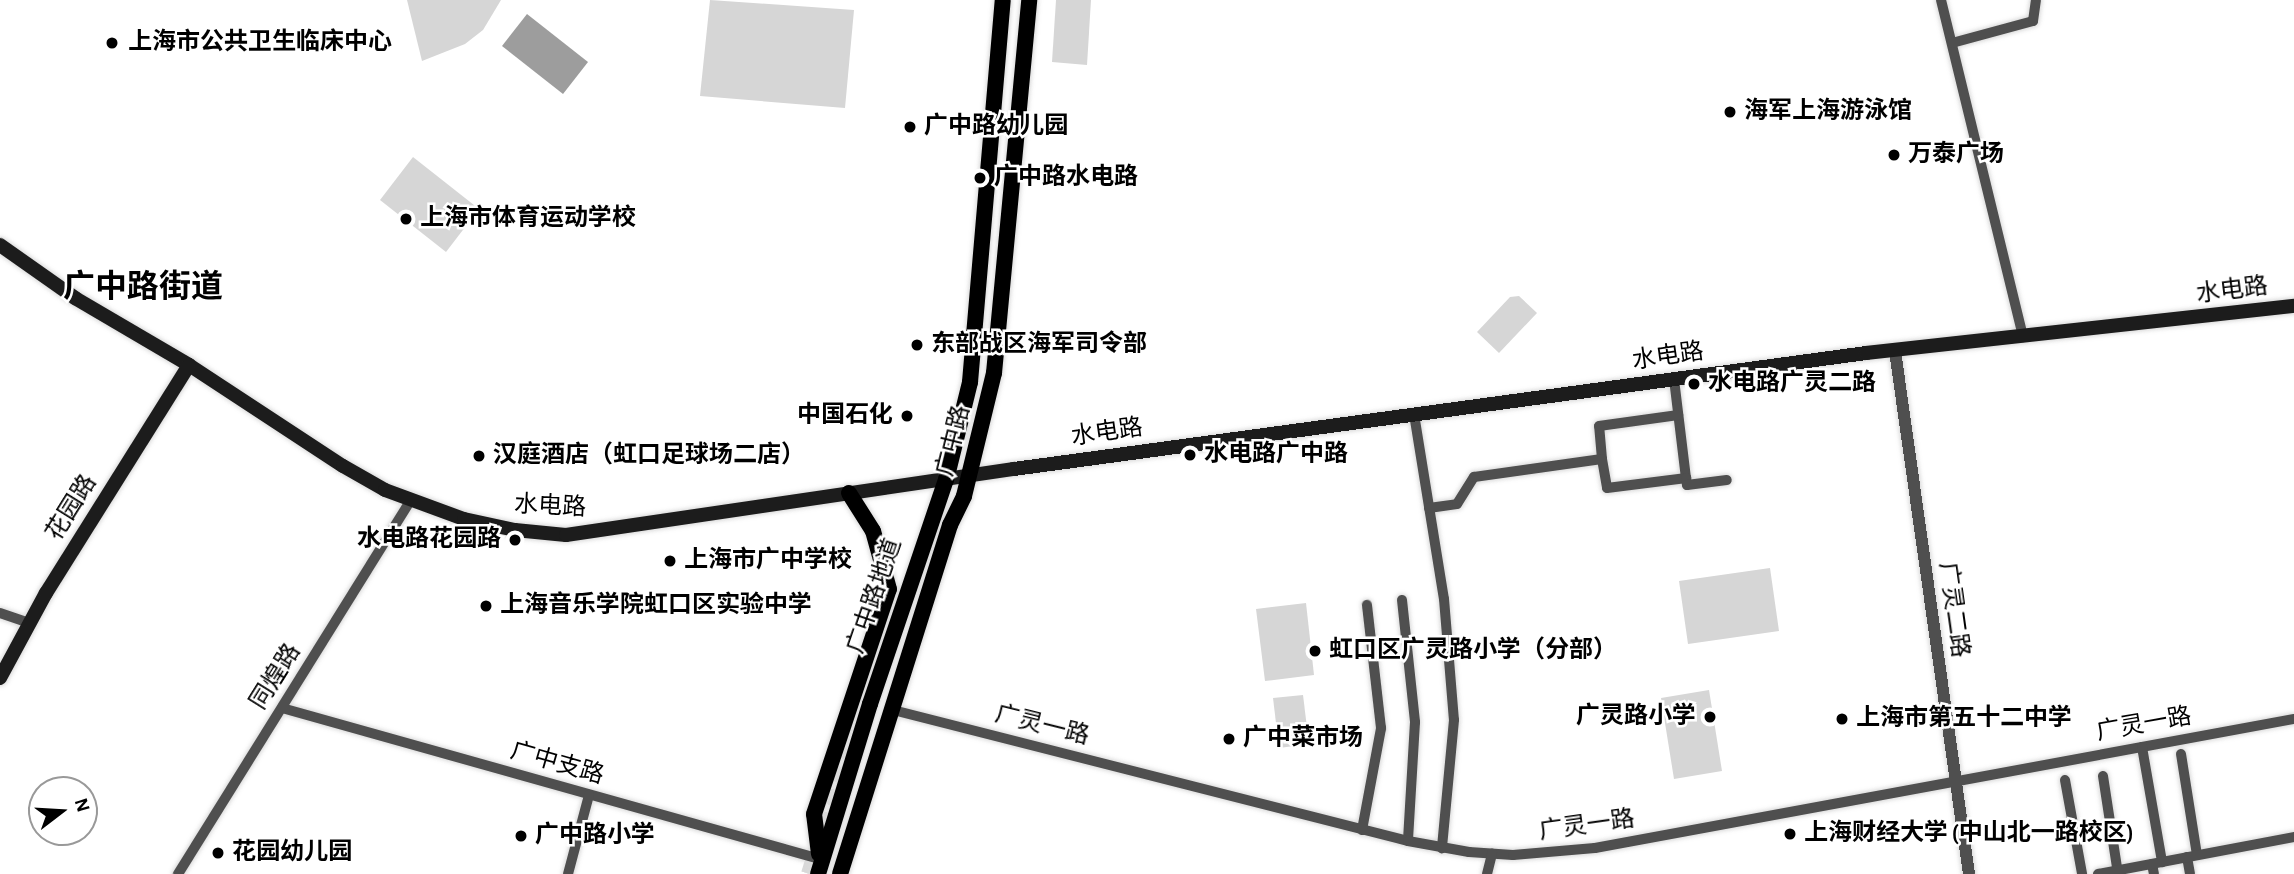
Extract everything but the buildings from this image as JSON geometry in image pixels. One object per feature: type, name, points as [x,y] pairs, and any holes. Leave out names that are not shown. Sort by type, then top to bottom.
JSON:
[{"type":"main road","name":"广中路","points":[[819,867],[946,480],[970,382],[1003,0]]},
{"type":"main road","name":"广中路","points":[[840,874],[950,525],[964,496],[994,373],[1029,0]]},
{"type":"main road","name":"水电路","points":[[0,246],[75,298],[189,365],[343,466],[410,501],[452,516],[499,527],[578,535],[729,509],[1674,379],[2294,306]]},
{"type":"main road","name":"花园路","points":[[0,678],[29,623],[189,365]]},
{"type":"main road","points":[[819,867],[814,814],[889,589],[873,531],[849,494]]},
{"type":"main road","name":"广中路地道","points":[[865,697],[923,524],[934,513]]},
{"type":"main road","points":[[833,874],[845,827],[870,778]]},
{"type":"street","points":[[1941,0],[2023,337]]},
{"type":"street","points":[[1952,43],[2033,20],[2036,0]]},
{"type":"street","name":"广灵二路","points":[[1895,351],[1969,874]]},
{"type":"street","points":[[1674,379],[1686,485],[1727,480]]},
{"type":"street","points":[[1413,415],[1444,599],[1454,720],[1442,848]]},
{"type":"street","points":[[1678,415],[1599,426],[1602,459],[1607,488],[1686,478]]},
{"type":"street","points":[[1429,508],[1457,504],[1475,478],[1602,459]]},
{"type":"street","name":"同煌路","points":[[178,874],[410,501]]},
{"type":"street","points":[[1402,600],[1415,722],[1408,841]]},
{"type":"street","points":[[1362,830],[1381,728],[1367,605]]},
{"type":"street","points":[[0,613],[29,623]]},
{"type":"street","name":"广中支路","points":[[282,708],[589,795],[819,867]]},
{"type":"street","name":"广灵一路","points":[[893,710],[1408,841],[1492,854],[1533,855],[1588,850],[2294,719]]},
{"type":"street","points":[[2142,747],[2156,866]]},
{"type":"street","points":[[2181,754],[2192,856],[2190,874]]},
{"type":"street","points":[[2103,776],[2117,872]]},
{"type":"street","points":[[2065,780],[2082,874]]},
{"type":"street","points":[[568,874],[589,795]]},
{"type":"street","points":[[2098,874],[2156,866],[2192,856],[2294,837]]},
{"type":"street","points":[[1487,874],[1492,854]]},
{"type":"shaded area","points":[[407,0],[501,0],[483,30],[465,44],[422,61]]},
{"type":"shaded area","points":[[710,0],[854,10],[845,108],[700,96]]},
{"type":"shaded area","points":[[1056,0],[1091,0],[1087,65],[1052,62]]},
{"type":"shaded area","points":[[527,14],[588,62],[563,94],[502,46]]},
{"type":"shaded area","points":[[413,157],[479,209],[446,252],[380,200]]},
{"type":"shaded area","points":[[1519,296],[1537,313],[1499,353],[1477,332],[1510,297]]},
{"type":"shaded area","points":[[1770,568],[1779,631],[1688,644],[1679,581]]},
{"type":"shaded area","points":[[1306,603],[1314,675],[1265,681],[1256,609]]},
{"type":"shaded area","points":[[1709,690],[1722,771],[1674,779],[1661,698]]},
{"type":"shaded area","points":[[1303,695],[1309,744],[1279,748],[1273,698]]},
{"type":"tunnel","points":[[809,874],[848,749]]},
{"type":"place","name":"上海市公共卫生临床中心","points":[[112,43]]},
{"type":"place","name":"海军上海游泳馆","points":[[1730,112]]},
{"type":"place","name":"广中路幼儿园","points":[[910,127]]},
{"type":"place","name":"万泰广场","points":[[1894,155]]},
{"type":"place","name":"广中路水电路","points":[[980,178]]},
{"type":"place","name":"上海市体育运动学校","points":[[406,219]]},
{"type":"place","name":"东部战区海军司令部","points":[[917,345]]},
{"type":"place","name":"水电路广灵二路","points":[[1694,384]]},
{"type":"place","name":"中国石化","points":[[907,416]]},
{"type":"place","name":"水电路广中路","points":[[1190,455]]},
{"type":"place","name":"汉庭酒店（虹口足球场二店）","points":[[479,456]]},
{"type":"place","name":"水电路花园路","points":[[515,540]]},
{"type":"place","name":"上海市广中学校","points":[[670,561]]},
{"type":"place","name":"上海音乐学院虹口区实验中学","points":[[486,606]]},
{"type":"place","name":"虹口区广灵路小学（分部）","points":[[1315,651]]},
{"type":"place","name":"广灵路小学","points":[[1710,717]]},
{"type":"place","name":"上海市第五十二中学","points":[[1842,719]]},
{"type":"place","name":"广中菜市场","points":[[1229,739]]},
{"type":"place","name":"上海财经大学 (中山北一路校区)","points":[[1790,834]]},
{"type":"place","name":"广中路小学","points":[[521,836]]},
{"type":"place","name":"花园幼儿园","points":[[218,853]]},
{"type":"district","name":"广中路街道","points":[[143,287]]}]
